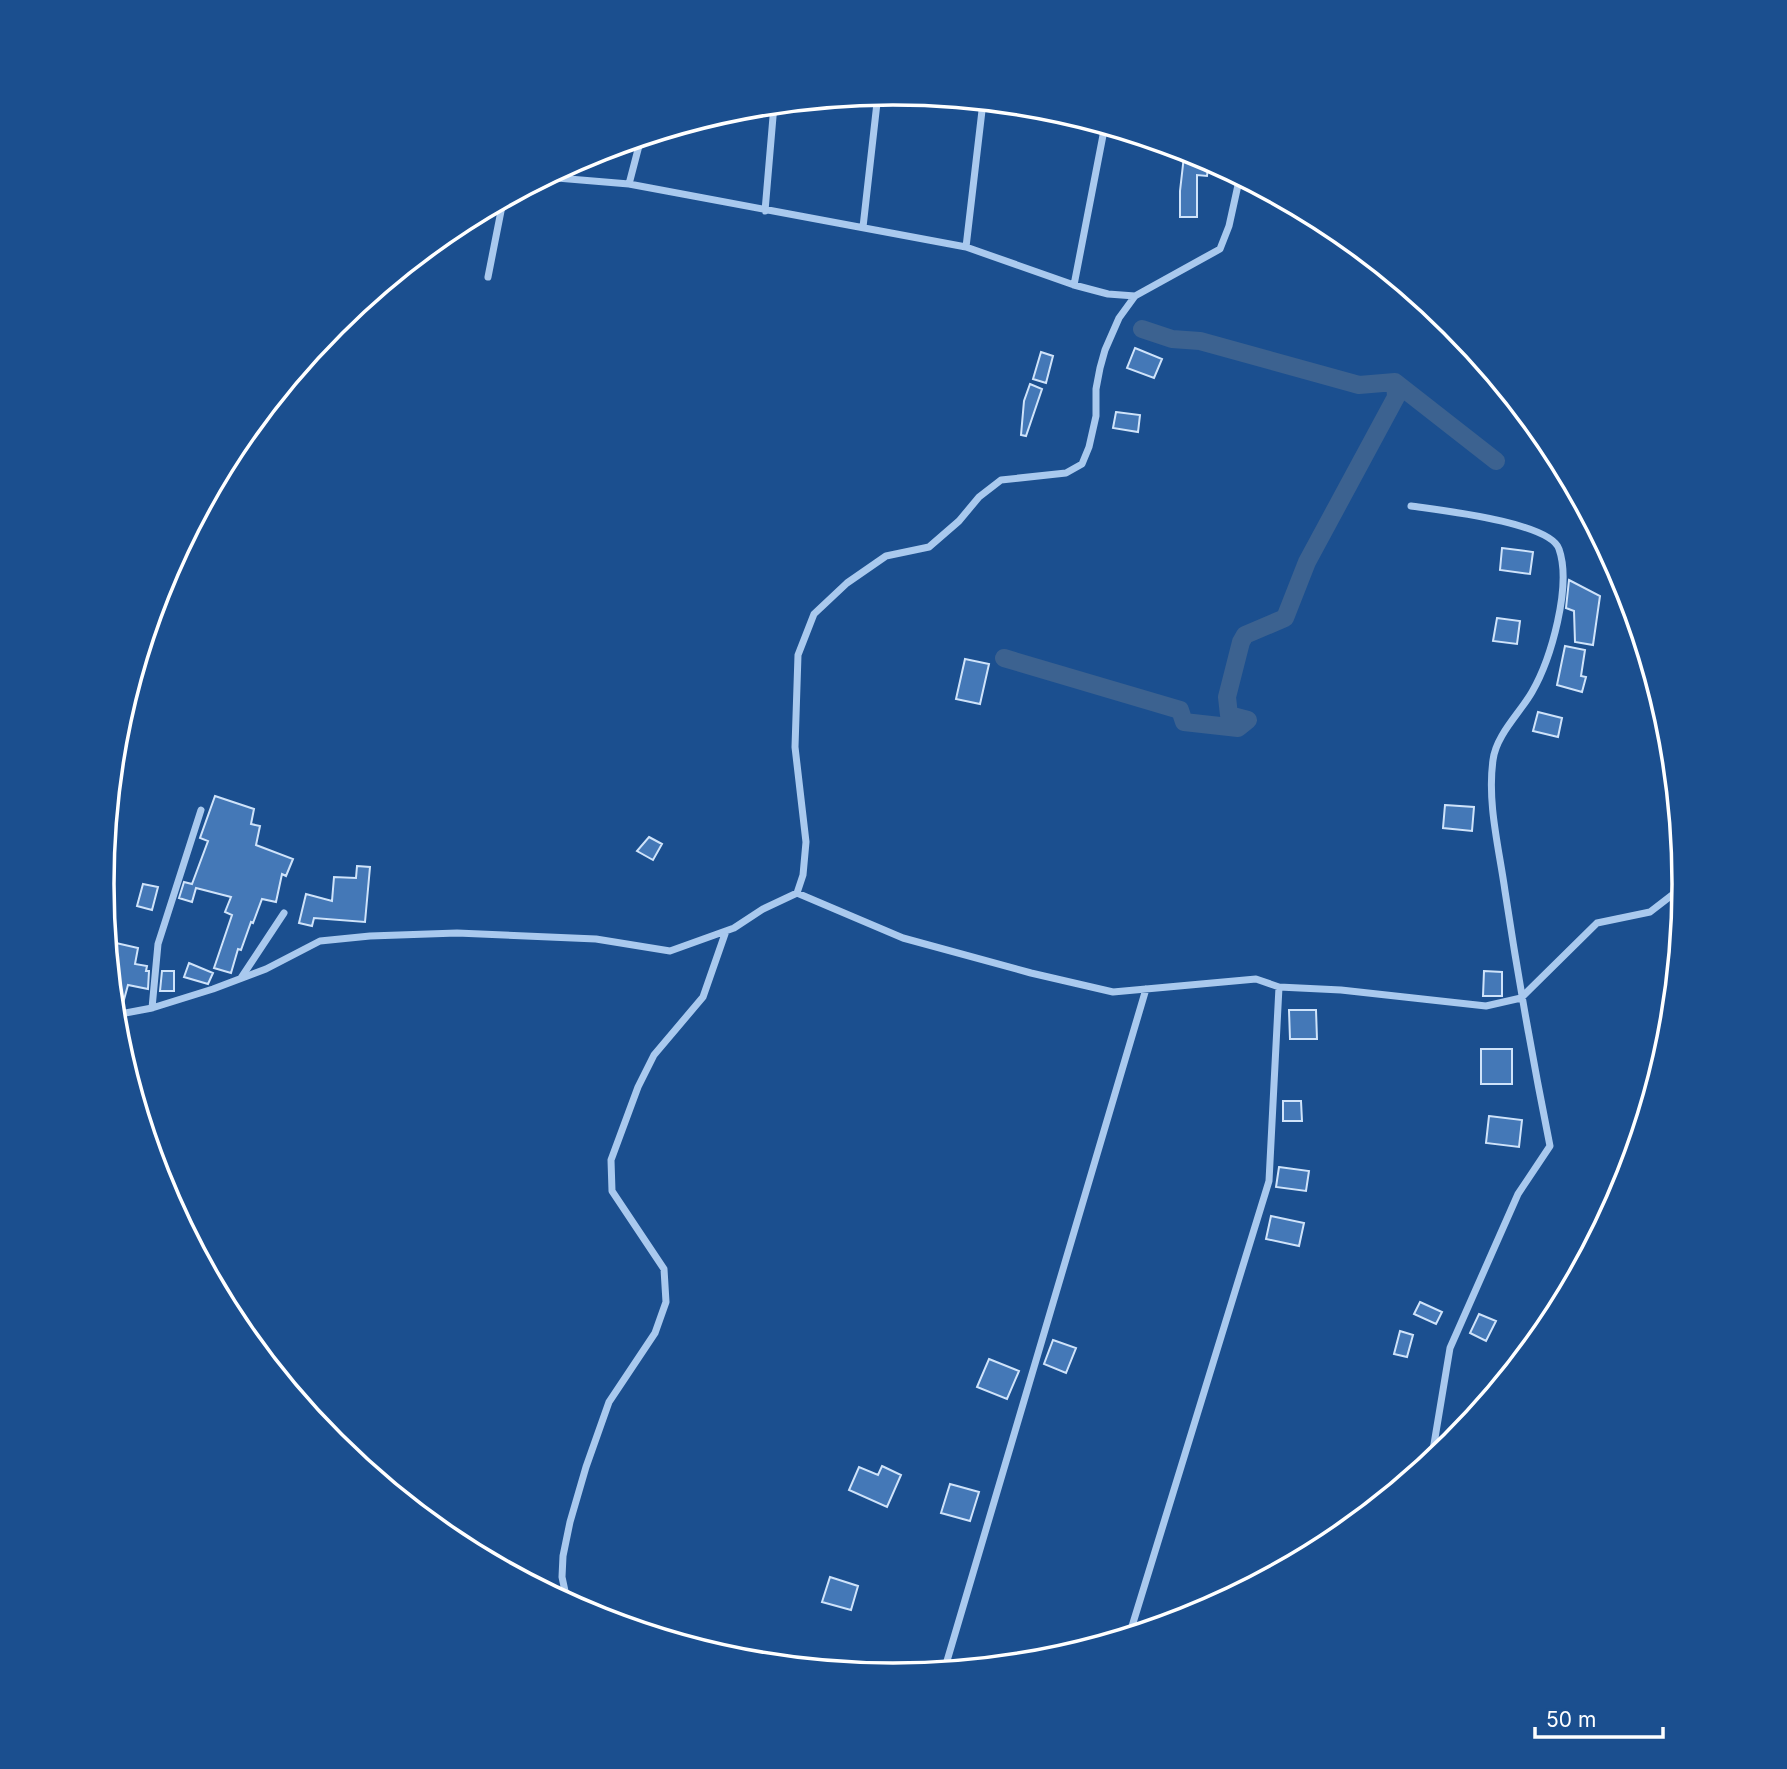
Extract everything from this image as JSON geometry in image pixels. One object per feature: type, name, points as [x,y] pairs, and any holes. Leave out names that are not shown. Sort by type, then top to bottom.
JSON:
[{"type":"street","points":[[863,227],[877,106]]},
{"type":"street","points":[[966,247],[982,111]]},
{"type":"street","points":[[765,211],[773,115]]},
{"type":"street","points":[[1074,285],[1103,134]]},
{"type":"street","points":[[629,184],[638,148]]},
{"type":"street","points":[[563,179],[629,184],[966,247],[1074,285],[1108,294],[1135,296]]},
{"type":"street","points":[[125,1013],[152,1008],[241,979],[320,941],[457,933],[596,939],[670,951],[726,930],[797,893],[803,874],[806,842],[795,747],[797,666],[798,655],[814,614],[846,583],[886,556],[929,547],[1001,480],[1066,473],[1082,464],[1096,416],[1096,389],[1105,350],[1119,318],[1135,296],[1220,249],[1229,226],[1238,185]]},
{"type":"street","points":[[488,277],[501,211]]},
{"type":"street","points":[[1411,506],[1525,527],[1554,541],[1559,548],[1563,576],[1558,620],[1546,659],[1533,691],[1504,733],[1493,757],[1491,793],[1521,998],[1550,1146],[1518,1194],[1450,1348],[1435,1446]]},
{"type":"street","points":[[152,1008],[158,944],[201,810]]},
{"type":"street","points":[[797,893],[903,939],[1113,992],[1256,979],[1279,987],[1341,990],[1486,1006],[1521,998],[1597,923],[1650,912],[1673,895]]},
{"type":"street","points":[[241,979],[284,914]]},
{"type":"street","points":[[565,1591],[562,1577],[563,1556],[582,1478],[609,1402],[654,1333],[666,1302],[664,1269],[612,1191],[611,1160],[638,1087],[654,1055],[704,997],[726,930]]},
{"type":"street","points":[[1132,1626],[1269,1181],[1279,987]]},
{"type":"street","points":[[947,1662],[1146,989]]},
{"type":"building","points":[[1183,161],[1208,171],[1207,176],[1197,175],[1197,217],[1180,217]]},
{"type":"building","points":[[1135,348],[1162,359],[1154,378],[1127,368]]},
{"type":"building","points":[[1041,352],[1053,356],[1046,383],[1033,379]]},
{"type":"building","points":[[1030,384],[1042,389],[1026,436],[1021,435],[1024,401]]},
{"type":"building","points":[[1116,412],[1140,415],[1138,432],[1113,428]]},
{"type":"building","points":[[1502,548],[1533,552],[1530,574],[1500,570]]},
{"type":"building","points":[[1569,580],[1600,596],[1593,645],[1575,642],[1574,611],[1566,608]]},
{"type":"building","points":[[1497,618],[1520,621],[1517,644],[1493,641]]},
{"type":"building","points":[[1565,646],[1585,650],[1581,676],[1586,677],[1582,692],[1557,685]]},
{"type":"building","points":[[965,659],[989,664],[980,704],[956,699]]},
{"type":"building","points":[[1538,712],[1562,718],[1558,737],[1533,731]]},
{"type":"building","points":[[215,796],[254,809],[251,824],[260,826],[256,845],[293,859],[286,876],[282,874],[276,902],[262,899],[241,950],[238,949],[231,973],[214,968],[232,915],[225,912],[231,897],[196,888],[192,902],[179,898],[184,882],[192,884],[208,841],[200,838]]},
{"type":"building","points":[[1445,805],[1474,807],[1472,831],[1443,828]]},
{"type":"building","points":[[649,837],[662,844],[653,860],[637,851]]},
{"type":"building","points":[[357,866],[370,867],[365,922],[314,918],[312,926],[299,923],[306,894],[332,901],[334,877],[356,878]]},
{"type":"building","points":[[143,884],[158,887],[152,910],[137,906]]},
{"type":"building","points":[[117,943],[138,948],[135,964],[147,966],[146,971],[149,971],[148,989],[128,985],[123,1002]]},
{"type":"building","points":[[189,963],[213,973],[208,984],[184,977]]},
{"type":"building","points":[[162,971],[174,971],[174,991],[160,991]]},
{"type":"building","points":[[1484,971],[1502,972],[1502,996],[1483,996]]},
{"type":"building","points":[[1289,1010],[1316,1010],[1317,1039],[1290,1039]]},
{"type":"building","points":[[1481,1049],[1512,1049],[1512,1084],[1481,1084]]},
{"type":"building","points":[[1283,1101],[1301,1101],[1302,1121],[1283,1121]]},
{"type":"building","points":[[1489,1116],[1522,1120],[1519,1147],[1486,1143]]},
{"type":"building","points":[[1279,1167],[1309,1171],[1306,1191],[1276,1187]]},
{"type":"building","points":[[1271,1216],[1304,1223],[1299,1246],[1266,1239]]},
{"type":"building","points":[[1420,1302],[1442,1312],[1436,1324],[1414,1314]]},
{"type":"building","points":[[1479,1314],[1496,1321],[1486,1341],[1470,1333]]},
{"type":"building","points":[[1400,1331],[1413,1335],[1407,1357],[1394,1354]]},
{"type":"building","points":[[1053,1340],[1076,1348],[1066,1373],[1044,1364]]},
{"type":"building","points":[[989,1359],[1019,1371],[1007,1399],[977,1387]]},
{"type":"building","points":[[882,1466],[901,1475],[887,1507],[849,1490],[859,1467],[878,1475]]},
{"type":"building","points":[[950,1484],[979,1492],[970,1521],[941,1513]]},
{"type":"building","points":[[830,1577],[858,1586],[851,1610],[822,1602]]},
{"type":"waterway","points":[[1142,329],[1172,339],[1200,341],[1359,385],[1395,382],[1496,461]]},
{"type":"waterway","points":[[1004,658],[1180,710],[1184,722],[1238,728],[1248,720],[1229,715],[1227,697],[1241,642],[1245,635],[1285,618],[1307,562],[1396,397],[1395,382]]}]
